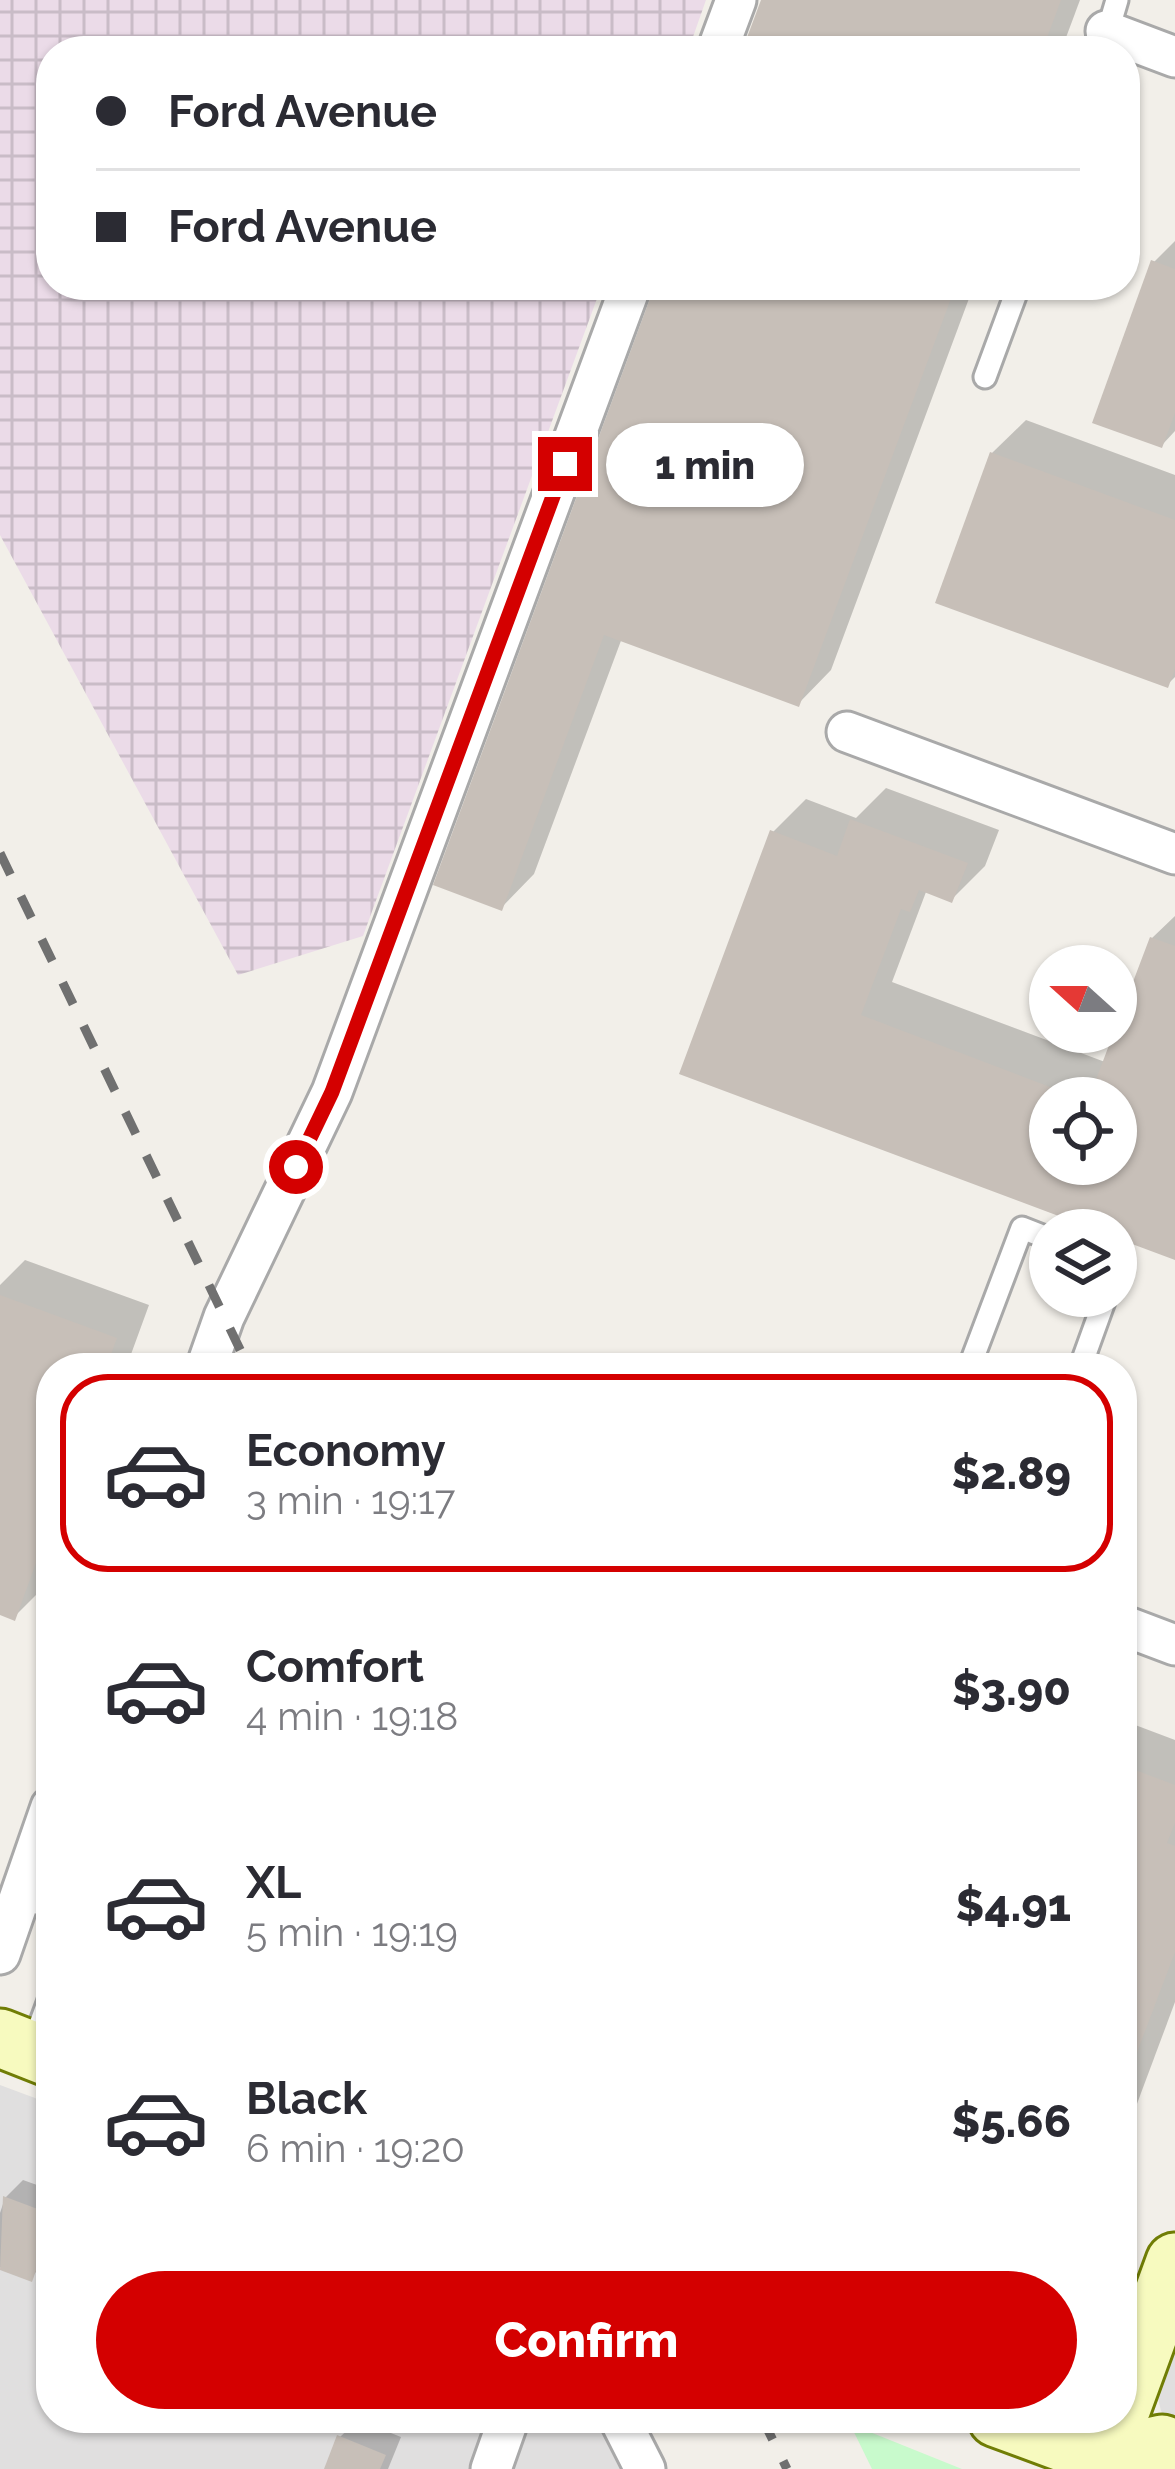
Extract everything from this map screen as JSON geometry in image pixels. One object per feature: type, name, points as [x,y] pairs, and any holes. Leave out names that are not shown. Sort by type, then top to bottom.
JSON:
[{"type":"street","points":[[723,36],[736,0]]},
{"type":"street","points":[[1140,41],[1175,57]]},
{"type":"street","points":[[211,1353],[332,1092],[625,300]]},
{"type":"street","points":[[848,732],[1175,854]]},
{"type":"street","points":[[1137,1631],[1175,1645]]},
{"type":"street","points":[[0,1954],[36,1902]]},
{"type":"street","points":[[1137,2372],[1175,2262]]},
{"type":"street","points":[[491,2469],[504,2433]]},
{"type":"street","points":[[627,2433],[645,2469]]},
{"type":"street","points":[[1114,2438],[1175,2450]]},
{"type":"lane","points":[[985,376],[1013,300]]},
{"type":"lane","points":[[975,1353],[1022,1228],[1029,1231]]},
{"type":"lane","points":[[1085,1353],[1098,1317]]},
{"type":"shaded area","points":[[0,0],[706,0],[693,36],[36,36],[36,300],[596,300],[363,936],[238,975],[0,535]]},
{"type":"shaded area","points":[[0,2085],[36,2098],[36,2433],[605,2433],[623,2469],[0,2469]]},
{"type":"shaded area","points":[[1175,2339],[1175,2425],[1161,2411],[1156,2389]]},
{"type":"green space","points":[[854,2433],[872,2433],[962,2469],[872,2469]]},
{"type":"building","points":[[761,0],[1061,0],[1048,36],[748,36]]},
{"type":"building","points":[[1151,260],[1175,269],[1175,413],[1162,448],[1092,423]]},
{"type":"building","points":[[649,300],[950,300],[799,707],[604,635],[502,911],[433,885]]},
{"type":"building","points":[[990,452],[1175,520],[1175,669],[1168,688],[935,603]]},
{"type":"building","points":[[850,819],[968,863],[952,903],[919,890],[910,912],[901,909],[861,1015],[1029,1079],[1029,1185],[1137,1185],[1137,1077],[1097,1077],[1106,1053],[1137,1053],[1137,971],[1150,937],[1175,946],[1175,1260],[1137,1246],[1137,1209],[1040,1209],[679,1074],[770,830],[837,856]]},
{"type":"building","points":[[0,1295],[117,1338],[112,1353],[36,1353],[36,1563],[15,1621],[0,1615]]},
{"type":"building","points":[[1137,1771],[1175,1785],[1175,1823],[1167,1843],[1175,1846],[1175,1952],[1137,2052]]},
{"type":"building","points":[[3,2196],[36,2208],[36,2271],[32,2282],[0,2270]]},
{"type":"building","points":[[337,2435],[386,2455],[380,2469],[324,2469]]},
{"type":"railway","points":[[0,853],[242,1353]]},
{"type":"railway","points":[[769,2433],[787,2469]]},
{"type":"route","points":[[296,1167],[332,1092],[565,464]]}]
